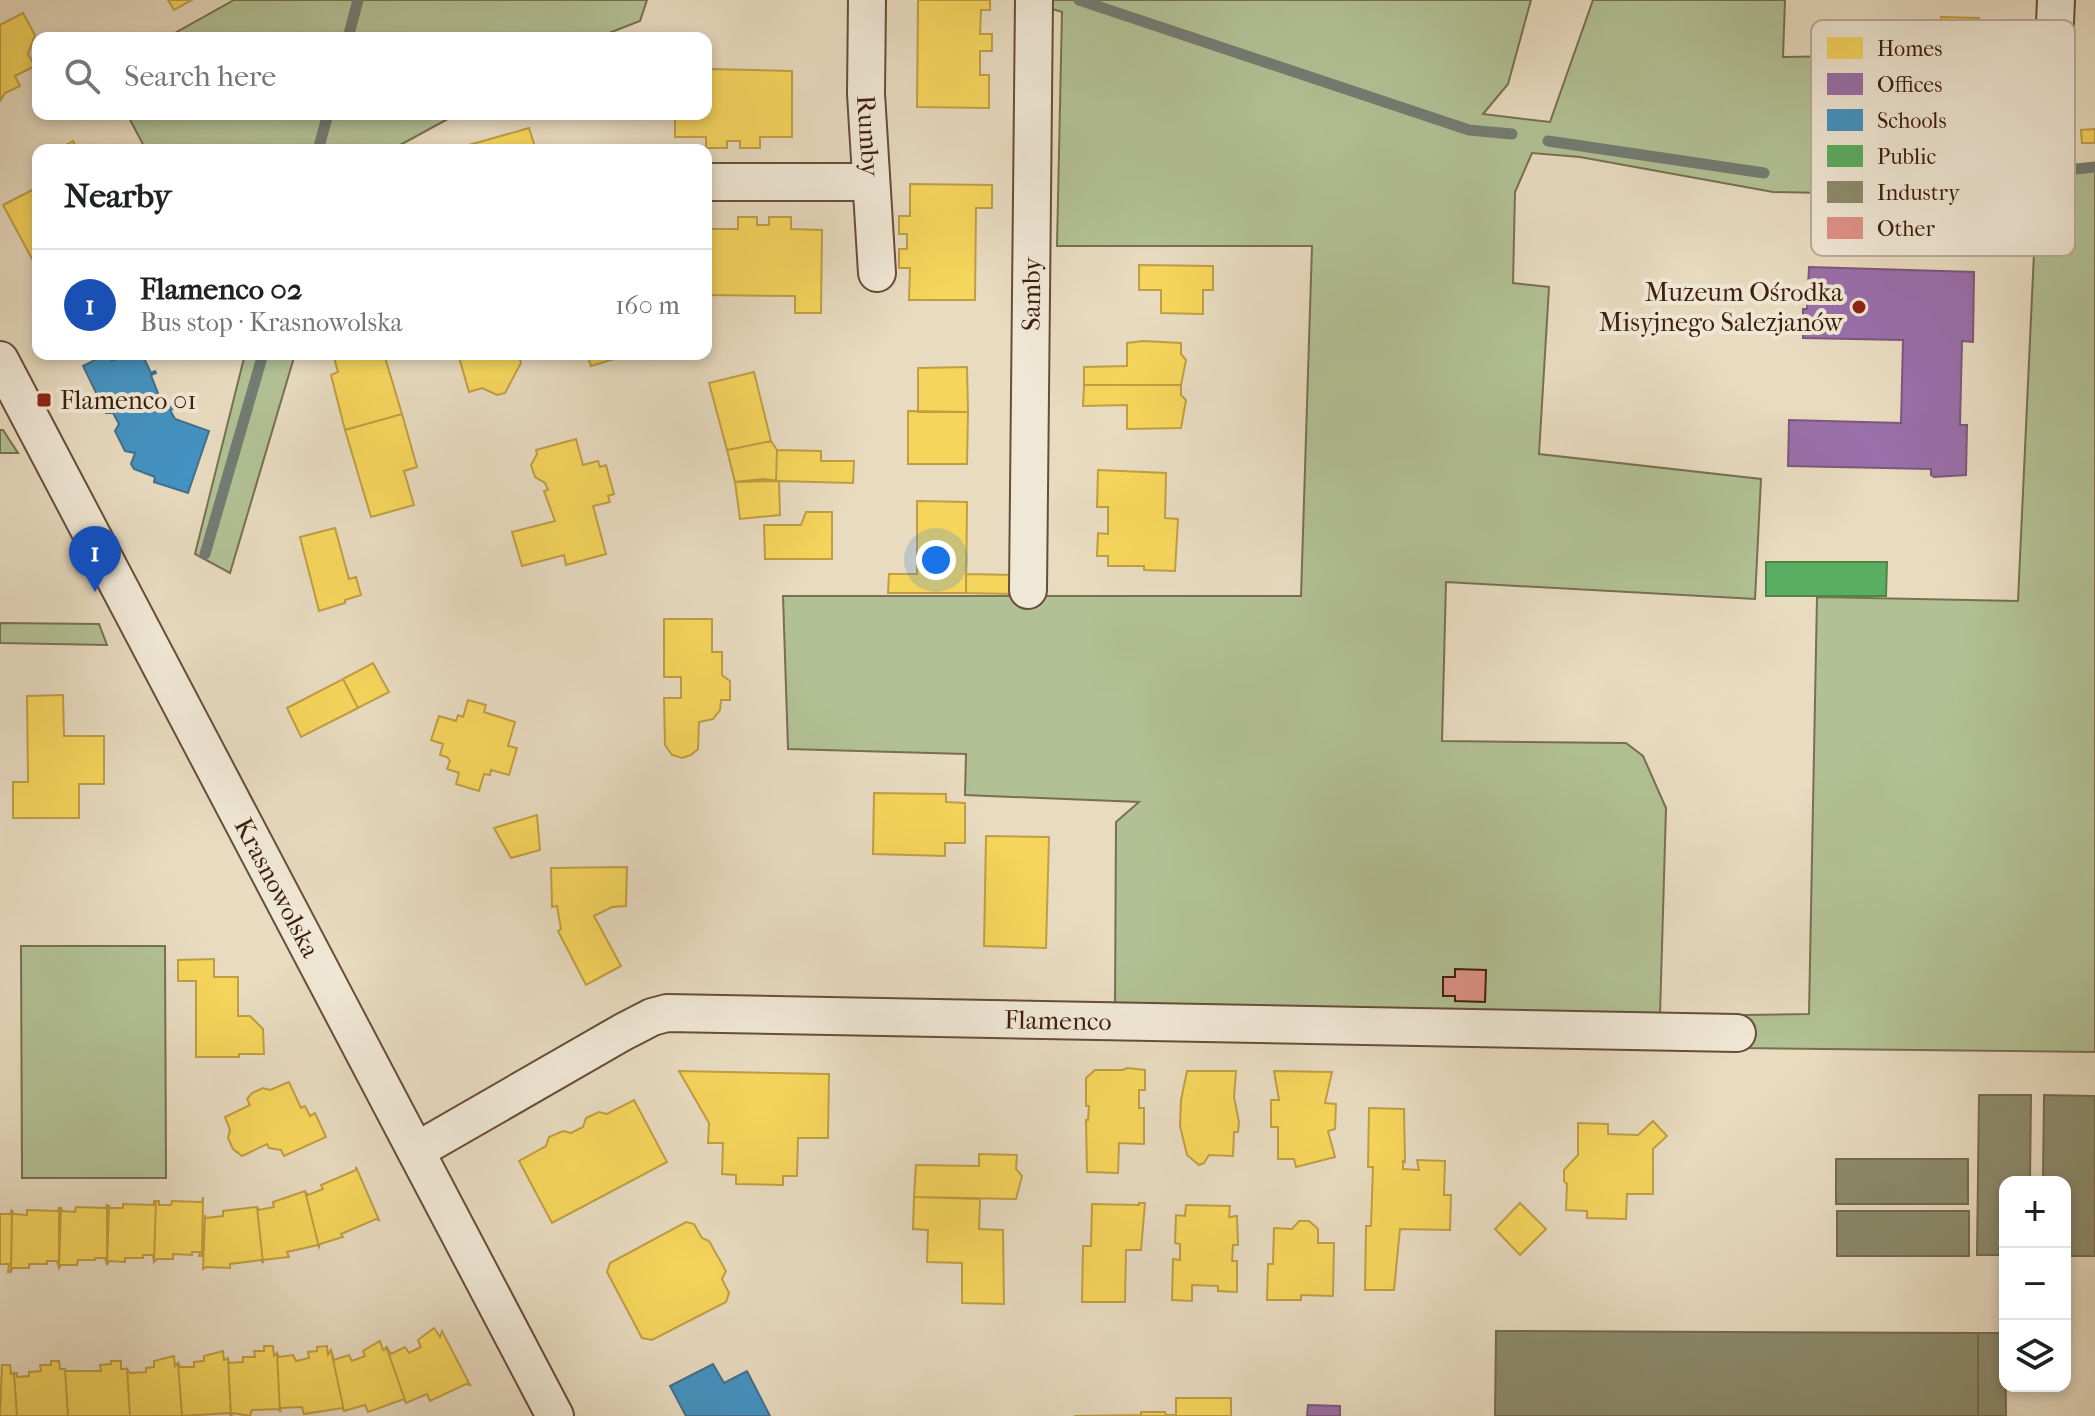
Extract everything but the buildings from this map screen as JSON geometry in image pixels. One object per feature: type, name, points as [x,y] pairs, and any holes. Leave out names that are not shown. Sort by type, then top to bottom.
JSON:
[{"type":"street","name":"Rumby","points":[[867,0],[866,94],[877,273]]},
{"type":"street","name":"Samby","points":[[1028,590],[1034,0]]},
{"type":"street","points":[[2055,20],[2056,0]]},
{"type":"street","points":[[712,182],[870,182]]},
{"type":"street","name":"Krasnowolska","points":[[0,360],[555,1416]]},
{"type":"street","name":"Flamenco","points":[[416,1151],[630,1028],[667,1013],[1737,1033]]},
{"type":"green space","points":[[234,0],[647,0],[640,21],[612,32],[177,32]]},
{"type":"green space","points":[[1046,0],[1531,0],[1508,84],[1483,114],[1550,122],[1593,0],[1785,0],[1783,57],[1811,57],[1811,193],[1773,192],[1580,157],[1532,153],[1515,192],[1513,283],[1549,287],[1539,454],[1761,479],[1755,599],[1446,582],[1442,741],[1626,743],[1643,756],[1666,808],[1660,1016],[1115,1008],[1116,822],[1139,802],[965,795],[966,754],[788,749],[783,596],[1301,596],[1312,246],[1057,246],[1062,12],[1046,7]]},
{"type":"green space","points":[[130,120],[446,120],[402,144],[143,144]]},
{"type":"green space","points":[[2095,164],[2095,1052],[1744,1048],[1744,1015],[1809,1014],[1817,597],[2018,601],[2034,256],[2075,256],[2075,166]]},
{"type":"green space","points":[[244,360],[293,360],[230,573],[195,554]]},
{"type":"green space","points":[[0,430],[3,430],[18,453],[0,453]]},
{"type":"green space","points":[[0,623],[99,624],[107,645],[0,643]]},
{"type":"green space","points":[[21,946],[165,946],[166,1178],[22,1178]]},
{"type":"waterway","points":[[350,32],[358,0]]},
{"type":"waterway","points":[[1079,0],[1469,130],[1512,134]]},
{"type":"waterway","points":[[320,144],[326,120]]},
{"type":"waterway","points":[[1548,141],[1764,173]]},
{"type":"waterway","points":[[2075,169],[2095,167]]},
{"type":"waterway","points":[[205,554],[261,360]]},
{"type":"place","name":"Muzeum Ośrodka Misyjnego Salezjanów","points":[[1859,307]]},
{"type":"place","name":"Flamenco 01","points":[[44,400]]},
{"type":"place","name":"Flamenco 02","points":[[95,592]]}]
